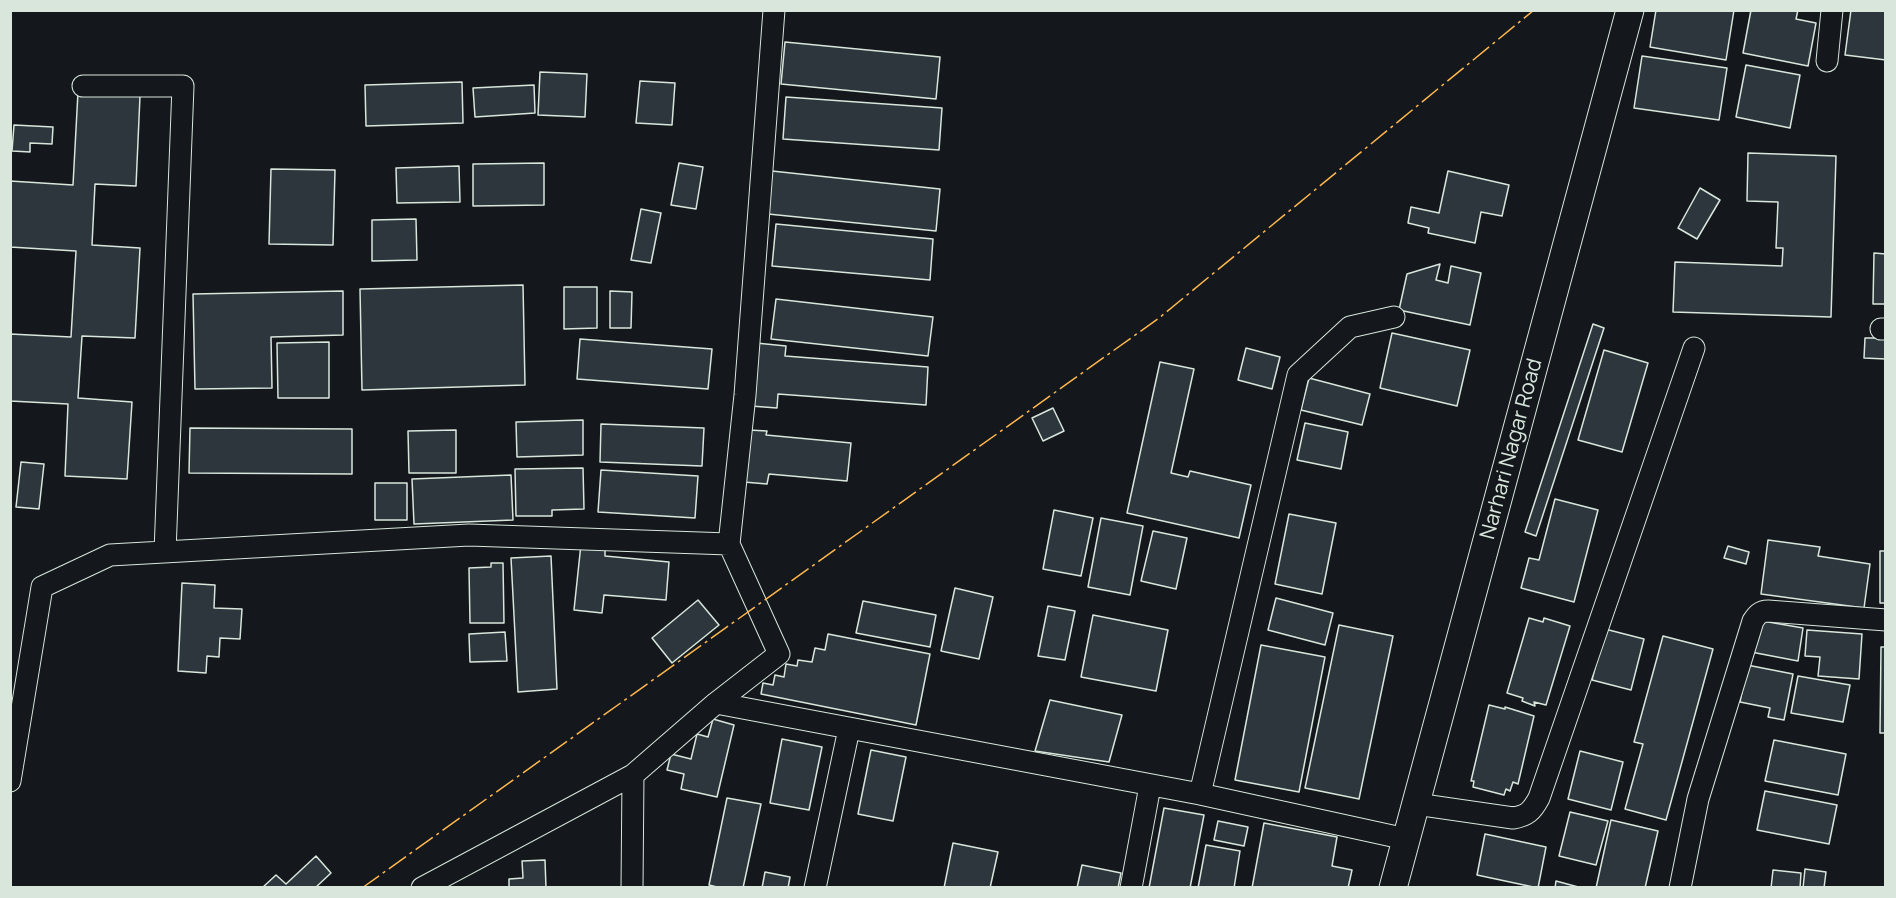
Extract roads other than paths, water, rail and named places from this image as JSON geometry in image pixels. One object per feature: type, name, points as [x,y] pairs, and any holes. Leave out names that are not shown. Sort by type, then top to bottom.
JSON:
[{"type":"street","points":[[422,888],[633,775],[716,703],[779,654],[729,544],[745,395],[774,10]]},
{"type":"street","points":[[1827,61],[1832,10]]},
{"type":"street","name":"Narhari Nagar Road","points":[[1393,888],[1631,11]]},
{"type":"street","points":[[83,86],[183,86],[165,552]]},
{"type":"street","points":[[1200,794],[1298,375],[1350,327],[1394,317]]},
{"type":"street","points":[[1416,804],[1513,818],[1524,817],[1533,809],[1539,798],[1694,348]]},
{"type":"street","points":[[10,781],[42,587],[110,555],[469,535],[729,544]]},
{"type":"street","points":[[1680,888],[1701,788],[1749,632],[1757,614],[1768,611],[1886,620]]},
{"type":"street","points":[[716,703],[1200,794],[1406,839]]},
{"type":"street","points":[[815,888],[849,729]]},
{"type":"street","points":[[632,888],[633,775]]},
{"type":"street","points":[[1131,888],[1150,786]]}]
